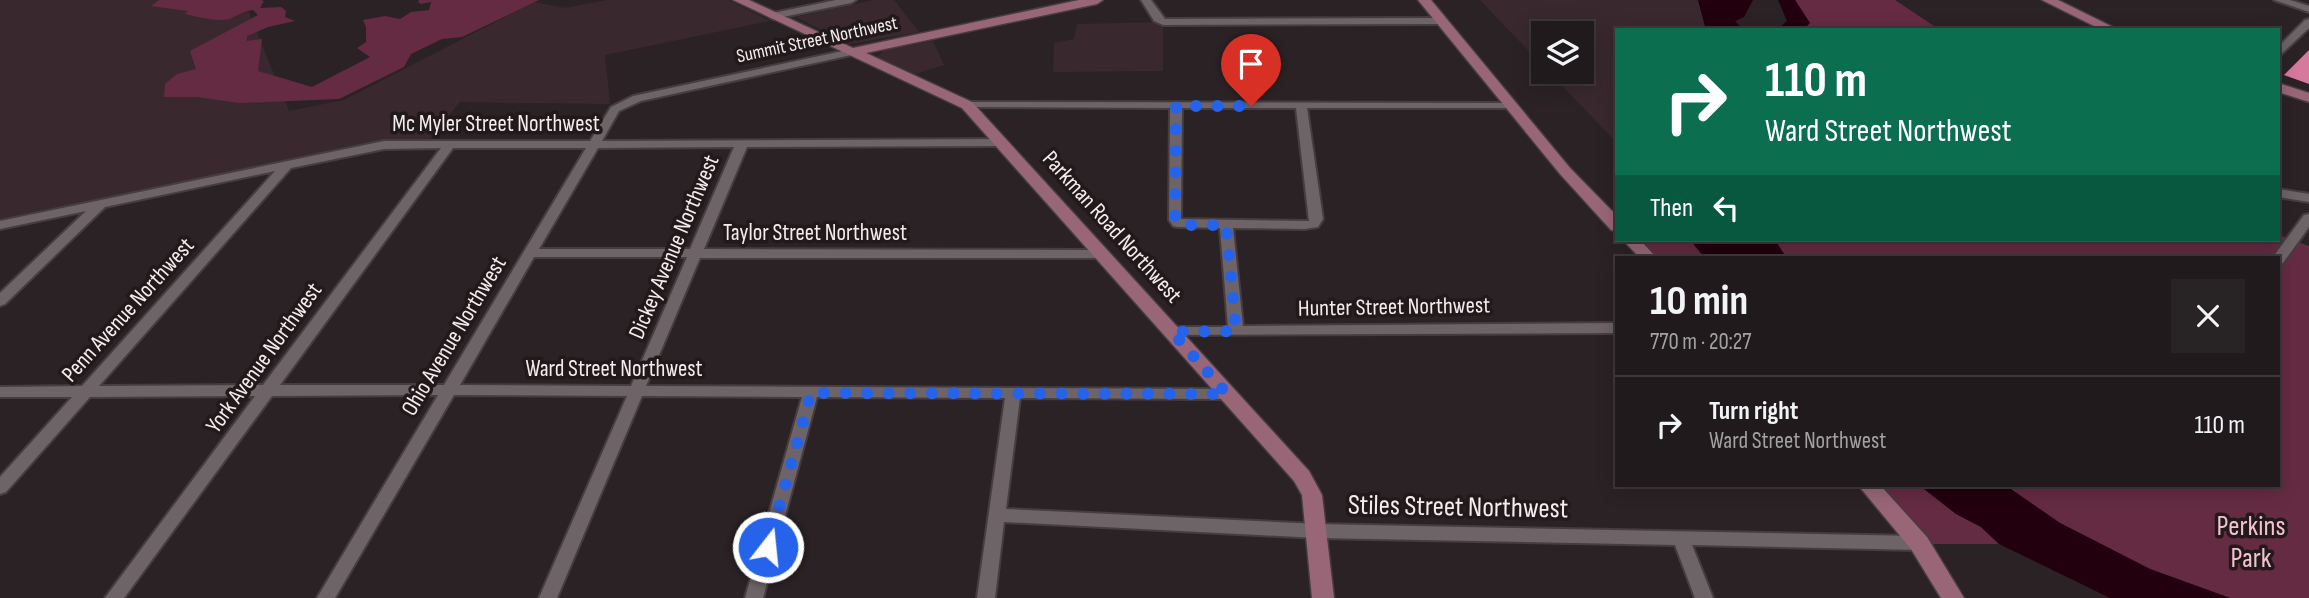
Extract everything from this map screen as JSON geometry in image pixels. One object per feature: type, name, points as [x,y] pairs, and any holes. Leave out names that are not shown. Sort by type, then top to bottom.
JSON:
[{"type":"main road","name":"Parkman Road Northwest","points":[[740,0],[967,105],[1309,487],[1317,531],[1323,598]]},
{"type":"main road","name":"Summit Street Northwest","points":[[852,52],[1097,0]]},
{"type":"main road","points":[[1424,0],[1565,171],[1615,224]]},
{"type":"main road","points":[[2048,0],[2109,28]]},
{"type":"main road","points":[[2280,88],[2309,98]]},
{"type":"main road","points":[[1632,242],[1647,256]]},
{"type":"main road","points":[[1870,487],[1919,543],[1953,598]]},
{"type":"street","points":[[773,16],[851,0]]},
{"type":"street","points":[[1146,0],[1158,19],[1163,22],[1442,21]]},
{"type":"street","points":[[2279,0],[2309,9]]},
{"type":"street","points":[[2280,52],[2309,22]]},
{"type":"street","name":"Summit Street Northwest","points":[[626,102],[852,52]]},
{"type":"street","name":"Ohio Avenue Northwest","points":[[326,598],[593,144],[613,112],[626,102]]},
{"type":"street","points":[[967,105],[1510,105]]},
{"type":"street","points":[[1176,106],[1175,220],[1187,225],[1305,225],[1316,221],[1301,106]]},
{"type":"street","name":"Mc Myler Street Northwest","points":[[0,225],[370,147],[450,144],[1001,143]]},
{"type":"street","name":"York Avenue Northwest","points":[[114,598],[450,144]]},
{"type":"street","name":"Dickey Avenue Northwest","points":[[548,598],[742,144]]},
{"type":"street","name":"Penn Avenue Northwest","points":[[0,488],[289,163]]},
{"type":"street","points":[[2280,192],[2309,198]]},
{"type":"street","points":[[0,301],[102,203]]},
{"type":"street","points":[[2280,257],[2309,218]]},
{"type":"street","points":[[1226,225],[1236,331]]},
{"type":"street","name":"Taylor Street Northwest","points":[[530,253],[1101,254]]},
{"type":"street","name":"Hunter Street Northwest","points":[[1172,332],[1615,328]]},
{"type":"street","name":"Ward Street Northwest","points":[[0,392],[448,390],[1227,394]]},
{"type":"street","points":[[754,598],[811,393]]},
{"type":"street","points":[[986,598],[1013,393]]},
{"type":"street","name":"Stiles Street Northwest","points":[[997,515],[1317,531],[1919,543]]},
{"type":"street","points":[[1681,538],[1704,598]]},
{"type":"shaded area","points":[[0,0],[244,0],[289,111],[344,100],[534,2],[565,8],[607,0],[728,0],[770,21],[605,55],[610,104],[460,102],[429,140],[372,142],[0,221]]},
{"type":"shaded area","points":[[874,0],[894,0],[919,32],[850,44],[796,17]]},
{"type":"shaded area","points":[[1480,0],[1698,0],[1705,28],[1615,28],[1615,141],[1560,84],[1594,84],[1594,21],[1531,21],[1531,53]]},
{"type":"shaded area","points":[[1698,0],[1753,0],[1744,17],[1735,21],[1742,28],[1705,28]]},
{"type":"shaded area","points":[[1778,0],[1795,0],[1810,23],[1805,28],[1773,28],[1787,21]]},
{"type":"shaded area","points":[[1163,22],[1163,71],[1053,72],[1054,43],[1074,39],[1077,24]]},
{"type":"shaded area","points":[[933,41],[944,65],[915,74],[878,56],[885,50]]},
{"type":"shaded area","points":[[1692,242],[1776,242],[1785,256],[1703,256]]},
{"type":"shaded area","points":[[1922,487],[2008,487],[2060,523],[2150,569],[2230,598],[2110,598],[1999,544],[1981,527],[1956,514]]},
{"type":"green space","points":[[159,0],[261,0],[264,1],[260,8],[281,7],[286,11],[285,17],[295,21],[268,27],[247,36],[247,41],[262,39],[258,71],[312,87],[370,57],[357,48],[366,42],[363,20],[385,16],[400,19],[411,12],[429,10],[431,2],[421,4],[419,0],[539,0],[462,37],[442,39],[411,54],[404,67],[339,99],[239,103],[197,97],[164,97],[165,84],[177,74],[196,69],[190,51],[258,15],[253,10],[227,19],[208,19],[185,14],[188,11],[151,6]]},
{"type":"green space","points":[[1795,0],[1895,0],[1937,28],[1805,28],[1809,23]]},
{"type":"green space","name":"Perkins Park","points":[[2280,235],[2309,246],[2309,598],[2230,598],[2150,569],[2060,523],[2008,487],[2280,487],[2280,256],[1785,256],[1776,242],[2280,242]]},
{"type":"green space","points":[[1642,242],[1692,242],[1703,256],[1656,256]]},
{"type":"green space","points":[[1878,487],[1922,487],[1956,514],[1981,527],[1999,544],[1929,544],[1918,528]]},
{"type":"building","points":[[2309,50],[2309,84],[2284,75]]},
{"type":"route","points":[[768,547],[811,393],[1227,394],[1172,332],[1236,331],[1226,225],[1187,225],[1175,220],[1176,106],[1251,106]]}]
